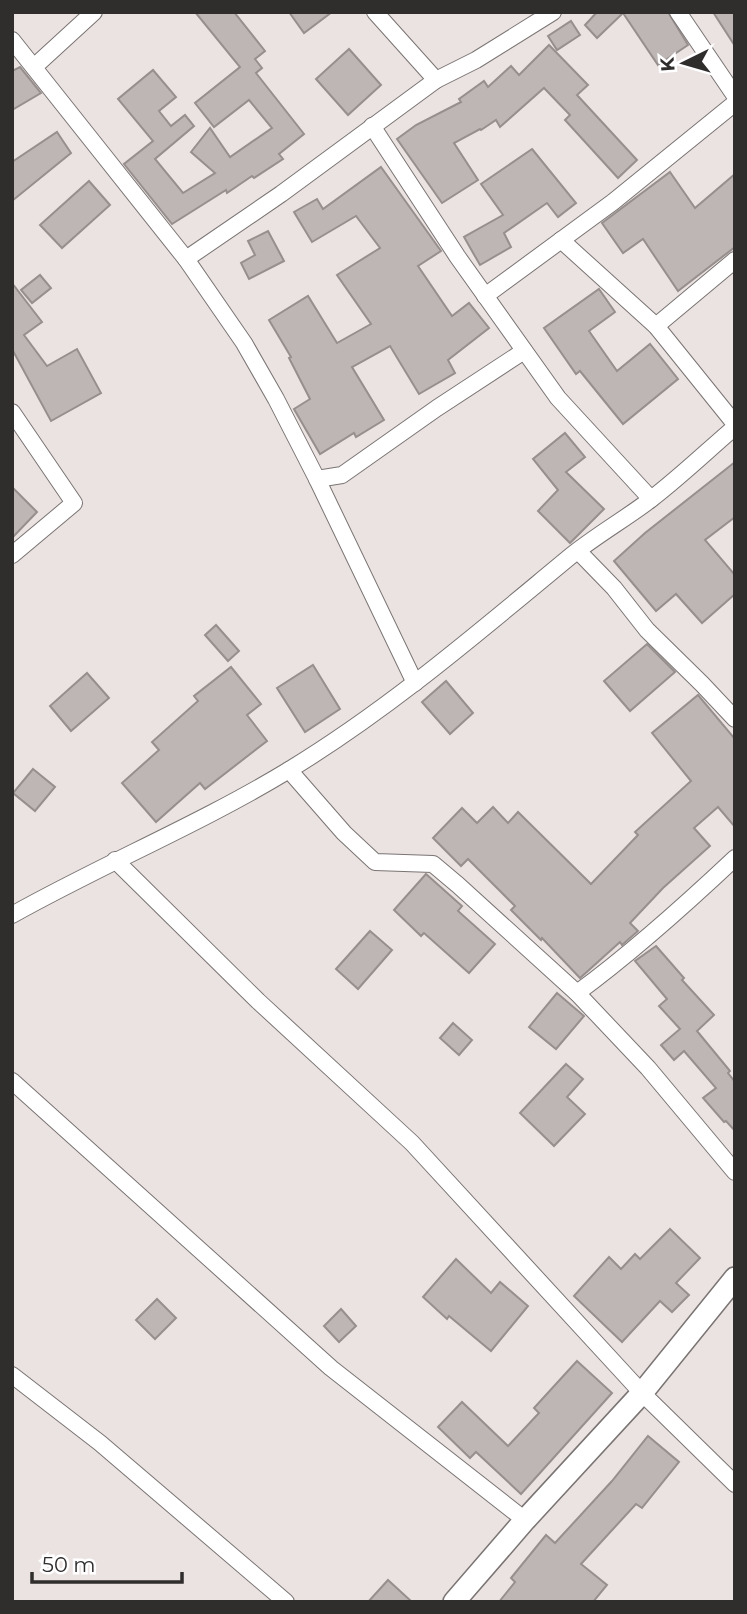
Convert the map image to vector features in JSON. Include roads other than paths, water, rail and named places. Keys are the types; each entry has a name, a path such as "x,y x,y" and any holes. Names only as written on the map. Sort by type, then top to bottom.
{"main road":[{"path":"454,1602 642,1393 735,1278"}],"street":[{"path":"34,67 94,12"},
{"path":"375,12 436,80"},
{"path":"186,259 281,194 436,80 477,60 553,12"},
{"path":"678,12 735,96"},
{"path":"12,40 186,259 244,343 317,479 415,683"},
{"path":"485,296 613,202 735,103"},
{"path":"372,126 485,296 558,398 651,499"},
{"path":"12,915 116,860 214,813 289,770 415,683 578,551 651,499 735,425 656,326 561,240"},
{"path":"656,326 735,260"},
{"path":"317,479 342,475 426,415 524,351"},
{"path":"12,412 74,503 12,555"},
{"path":"578,551 614,588 647,630 735,719"},
{"path":"289,770 344,833 375,862 433,864 577,993 648,1068 735,1172"},
{"path":"577,993 617,964 735,858"},
{"path":"116,860 258,1001 412,1143 642,1393 735,1483"},
{"path":"12,1081 331,1368 525,1520"},
{"path":"12,1375 100,1443 286,1602"}]}
